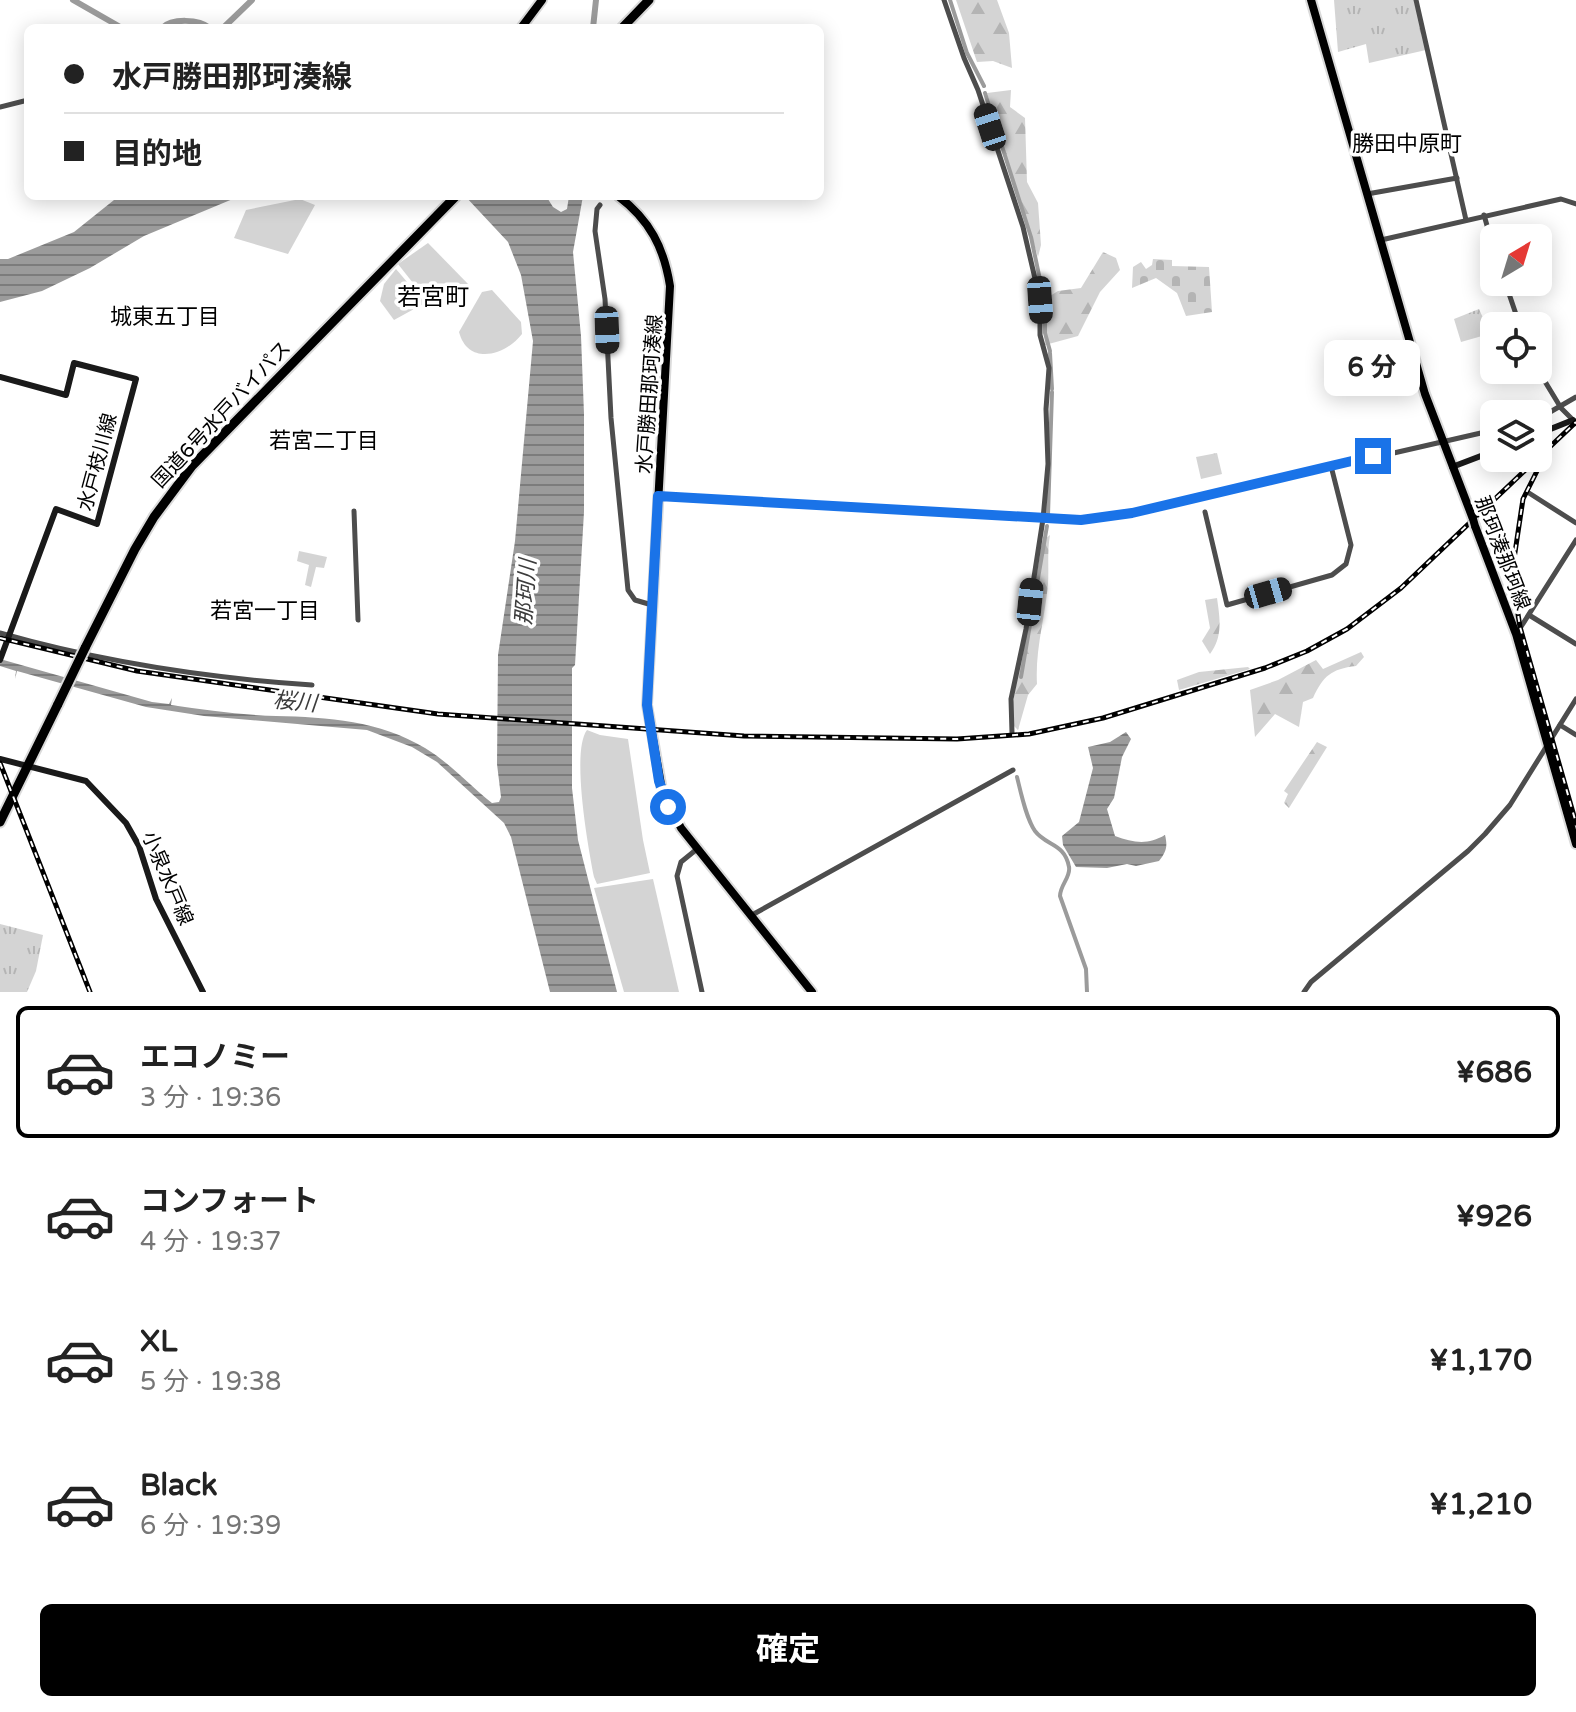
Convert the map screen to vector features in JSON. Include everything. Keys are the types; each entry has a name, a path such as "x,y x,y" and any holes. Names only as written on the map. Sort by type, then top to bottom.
{"highway":[{"path":"620,24 647,1"},
{"path":"626,24 647,1"},
{"name":"国道6号水戸バイパス","path":"344,307 446,200"},
{"name":"国道6号水戸バイパス","path":"0,810 135,536 164,494 199,450 452,200"},
{"name":"国道6号水戸バイパス","path":"0,822 25,764"}],"main road":[{"path":"524,24 542,0"},
{"name":"那珂湊那珂線","path":"1311,0 1425,394 1516,634 1576,844"},
{"name":"水戸勝田那珂湊線","path":"623,200 654,233 669,274 670,306 647,705 659,781 673,816 812,992"},
{"name":"水戸枝川線","path":"0,377 66,395 74,363 136,379 97,524 56,509 0,660"},
{"path":"1552,429 1574,422"},
{"path":"1452,467 1480,456"},
{"name":"小泉水戸線","path":"0,759 86,781 128,826 139,846 156,899 203,992"}],"street":[{"path":"944,0 978,90 1019,216 1040,300 1040,335 1049,368 1046,409 1048,464 1043,519 1026,629 1011,699 1012,733"},
{"path":"1416,0 1466,220"},
{"path":"0,107 24,101"},
{"path":"1367,194 1457,178"},
{"path":"1381,240 1561,199 1576,204"},
{"path":"600,205 595,231 605,299 611,418 628,590 635,600 652,605"},
{"path":"1484,215 1487,224"},
{"path":"1546,384 1574,422"},
{"path":"1552,412 1576,397"},
{"path":"658,496 1081,520 1115,516 1480,433"},
{"path":"1205,512 1227,605 1332,575 1346,564 1351,545 1331,466"},
{"path":"1529,493 1576,523"},
{"path":"354,511 358,620"},
{"path":"1516,634 1576,540"},
{"path":"1529,615 1576,644"},
{"path":"0,633 109,660 172,671 312,685"},
{"path":"1304,992 1311,982 1468,851 1510,805 1576,699"},
{"path":"1560,725 1576,735"},
{"path":"751,915 1013,770"},
{"path":"697,849 681,862 677,876 702,992"}],"green space":[{"path":"956,0 997,0 1009,33 1012,68 993,61 977,62"},
{"path":"1334,0 1414,0 1426,50 1369,63 1366,44 1338,52"},
{"path":"1011,90 1010,107 1025,118 1027,182 1038,203 1041,245 1038,257 987,93"},
{"path":"295,200 315,205 288,254 234,238 246,210"},
{"path":"428,243 469,285 450,296 428,302 398,264"},
{"path":"1103,252 1116,258 1120,270 1100,292 1078,336 1045,345 1042,301 1058,291 1081,288"},
{"path":"1153,259 1172,260 1172,266 1209,267 1212,312 1186,316 1177,293 1156,278 1132,288 1133,267 1141,262 1146,269 1152,265"},
{"path":"396,269 425,303 394,320 380,301 384,284"},
{"path":"492,290 521,322 522,334 515,342 497,352 478,353 470,350 459,332 482,292"},
{"path":"1479,309 1480,337 1461,342 1454,319"},
{"path":"1217,453 1222,474 1201,479 1196,457"},
{"path":"1050,535 1037,684 1028,695 1018,730 1012,724 1012,708 1042,541"},
{"path":"299,551 327,557 324,568 316,567 311,587 305,585 309,565 297,561"},
{"path":"1217,598 1219,634 1210,654 1202,641 1210,628 1205,600"},
{"path":"1361,652 1364,657 1356,666 1329,675 1313,698 1303,702 1299,727 1275,714 1255,737 1250,690 1278,680 1316,660 1323,669"},
{"path":"1250,669 1179,690 1177,680 1199,672"},
{"path":"587,730 628,739 650,873 597,884 582,800 580,758"},
{"path":"1317,742 1327,747 1289,808 1284,803 1288,794 1284,791"},
{"path":"653,879 679,992 624,992 594,888"},
{"path":"0,924 43,935 36,971 27,992 0,992"}],"water":[{"path":"114,200 230,200 144,236 90,268 42,291 0,302 0,259 8,259 74,232"},
{"name":"那珂川","path":"469,200 549,200 561,212 567,209 568,200 582,200 573,252 581,336 584,512 575,665 572,668 572,788 578,840 617,992 550,992 511,837 504,823 437,762 412,747 367,730 204,716 146,707 17,671 15,679 16,671 0,666 0,659 152,702 169,704 172,698 171,705 184,707 250,715 334,719 372,726 425,748 492,803 499,802 498,655 515,541 533,341 521,275 508,242"},
{"path":"1126,732 1131,739 1122,757 1114,798 1107,809 1115,836 1141,842 1165,835 1165,852 1159,861 1136,866 1076,867 1063,845 1062,836 1079,822 1093,768 1088,747 1110,742"}],"waterway":[{"path":"73,0 115,24"},
{"path":"227,24 252,0"},
{"path":"593,24 596,0"},
{"path":"950,0 967,53 984,86"},
{"path":"169,24 186,21 201,24"},
{"path":"985,93 1031,237 1043,294"},
{"path":"1045,301 1045,333 1050,351"},
{"path":"1050,353 1052,389"},
{"path":"1048,515 1052,392"},
{"path":"1021,677 1047,526"},
{"path":"1017,777 1026,812 1035,831 1064,853 1067,859 1069,871 1060,896 1086,969 1087,992"}],"railway":[{"path":"0,638 137,671 438,714 744,736 957,739 1029,734 1103,718 1265,668 1307,651 1347,629 1401,588 1576,422"},
{"path":"1536,472 1523,499 1514,559 1514,589 1520,627 1576,823"},
{"path":"0,763 90,992"}],"district":[{"name":"勝田中原町","path":"1407,143"},
{"name":"若宮町","path":"433,297"},
{"name":"城東五丁目","path":"165,316"},
{"name":"若宮二丁目","path":"324,440"},
{"name":"若宮一丁目","path":"265,610"}],"route":[{"path":"668,807 659,781 647,705 658,496 1081,520 1132,513 1373,456"}],"water label":[{"name":"桜川","path":"295,701"}]}
